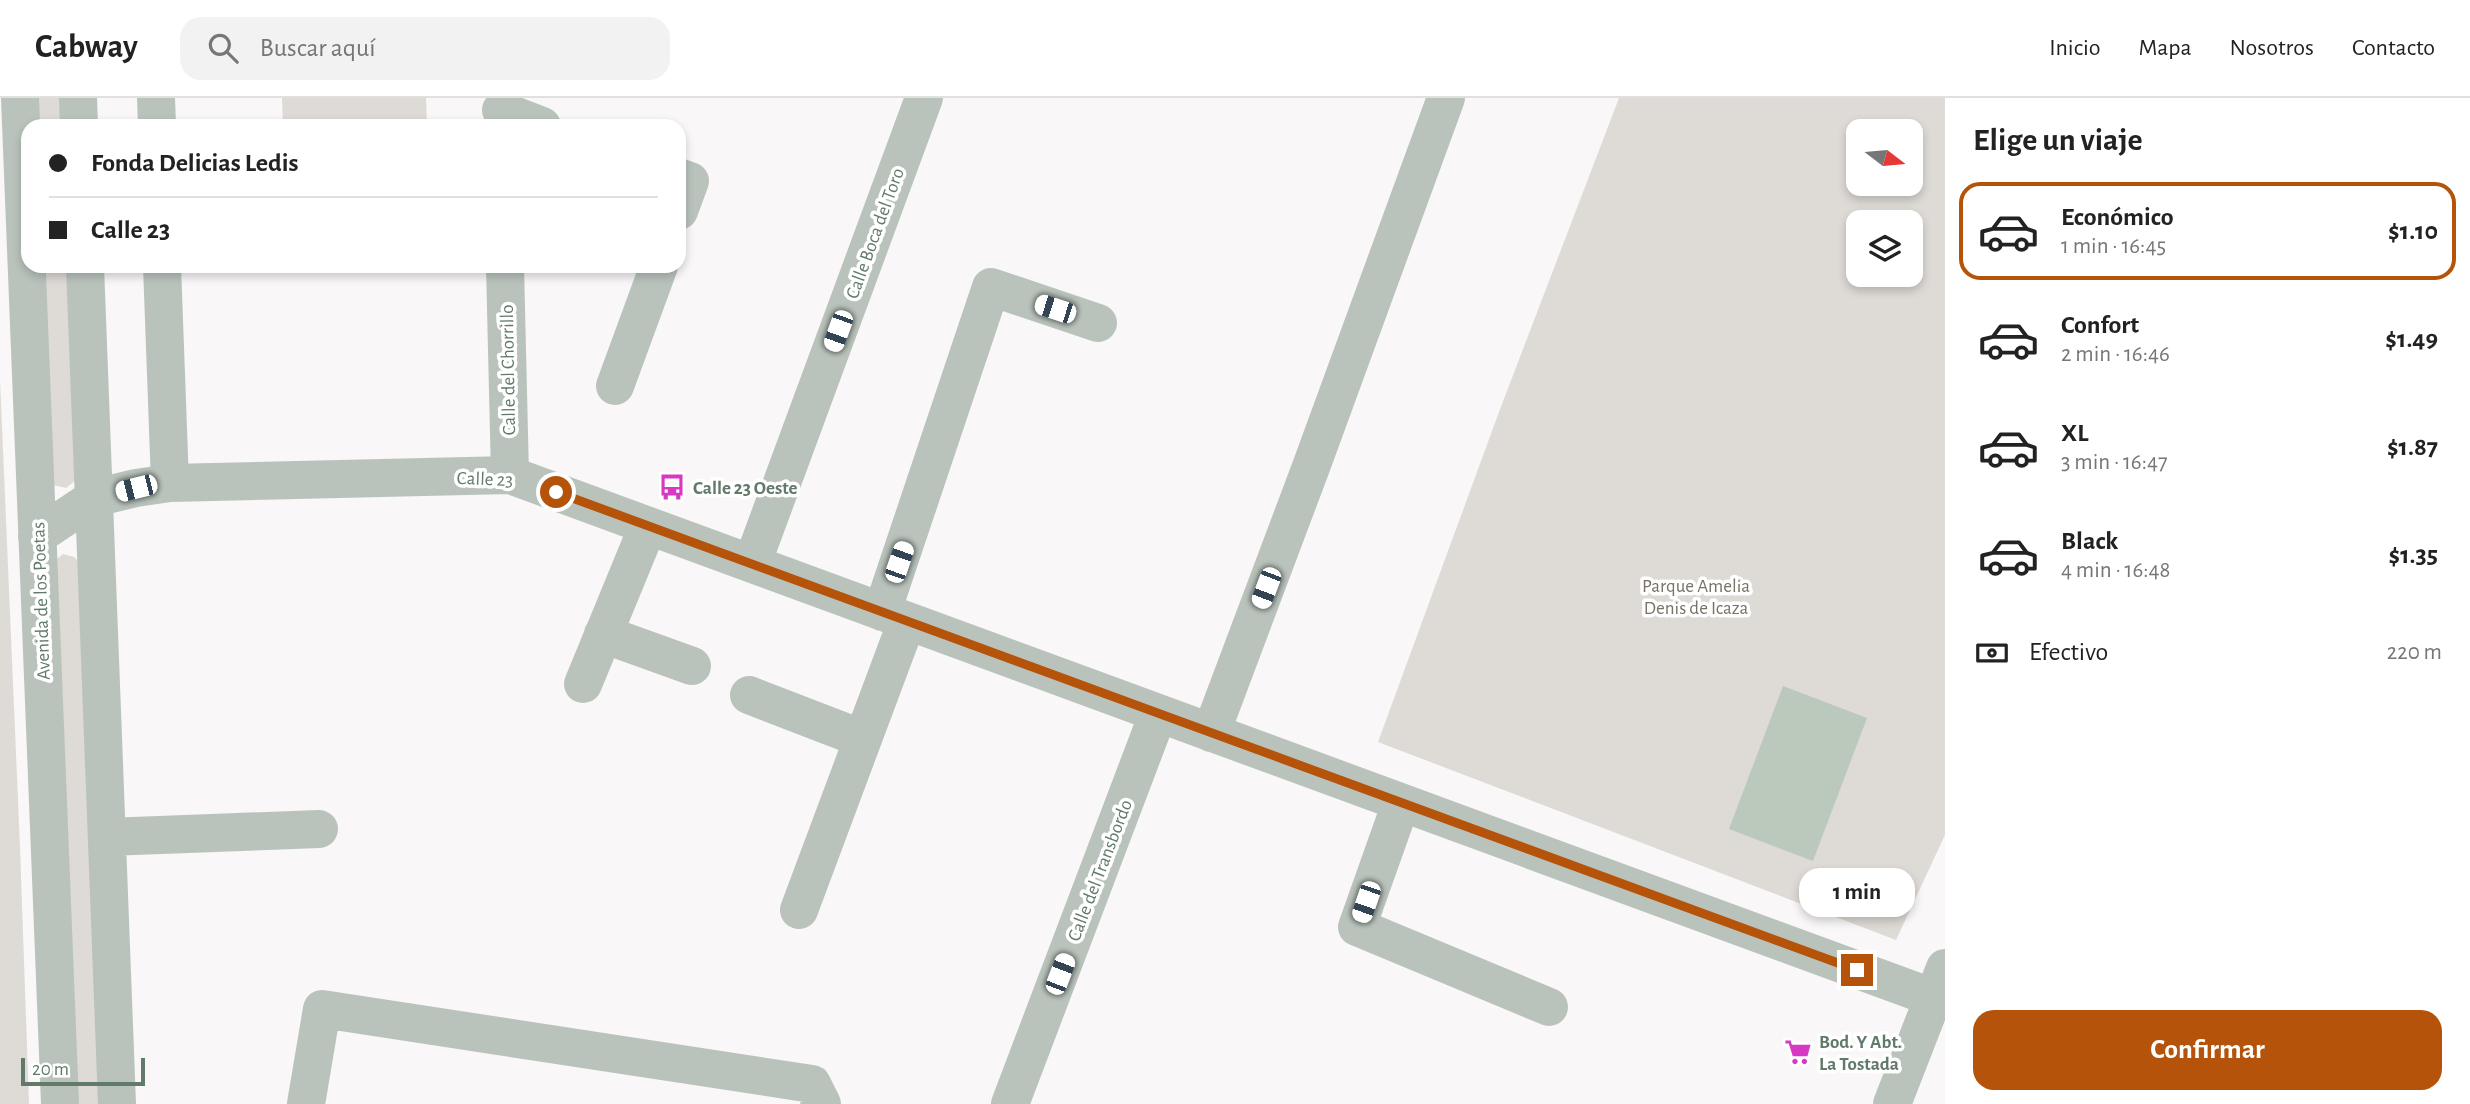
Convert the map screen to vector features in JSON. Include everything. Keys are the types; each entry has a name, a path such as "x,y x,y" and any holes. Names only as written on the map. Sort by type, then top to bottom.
{"street":[{"name":"Avenida de los Poetas","path":"20,98 21,124"},
{"path":"78,98 79,119"},
{"path":"156,98 157,119"},
{"name":"Calle Boca del Toro","path":"752,564 924,98"},
{"path":"1211,733 1446,98"},
{"path":"501,111 523,119"},
{"name":"Avenida de los Poetas","path":"27,273 60,1104"},
{"path":"85,273 117,1104"},
{"path":"162,273 170,483"},
{"name":"Calle del Chorrillo","path":"505,273 510,475"},
{"path":"615,386 656,273"},
{"path":"799,909 863,739 895,617 990,287 1098,323"},
{"name":"Calle 23","path":"37,536 94,499 136,488 170,483 510,475 1401,803 1941,990"},
{"path":"583,684 648,526"},
{"path":"603,634 692,666"},
{"path":"749,695 863,739"},
{"name":"Calle del Transbordo","path":"1010,1104 1158,714"},
{"path":"1401,803 1357,927 1549,1007"},
{"path":"107,837 318,829"},
{"path":"1892,1104 1941,990"},
{"path":"306,1104 322,1009 812,1084 822,1104"}],"green space":[{"path":"35,98 65,98 66,119 36,119"},
{"path":"282,98 426,98 427,119 283,119"},
{"name":"Parque Amelia Denis de Icaza","path":"1619,98 1945,98 1945,835 1896,940 1378,742 1499,412"},
{"path":"41,273 71,273 76,480 66,488 53,485"},
{"path":"0,380 20,847 29,1104 0,1104"},
{"path":"63,554 78,561 104,1104 76,1104 53,562"}],"shaded area":[{"path":"1783,686 1867,718 1813,861 1729,829"}],"place":[{"name":"Calle 23 Oeste","path":"672,487"},
{"name":"Bod. Y Abt. La Tostada","path":"1798,1052"}],"route":[{"path":"556,492 1857,970"}]}
